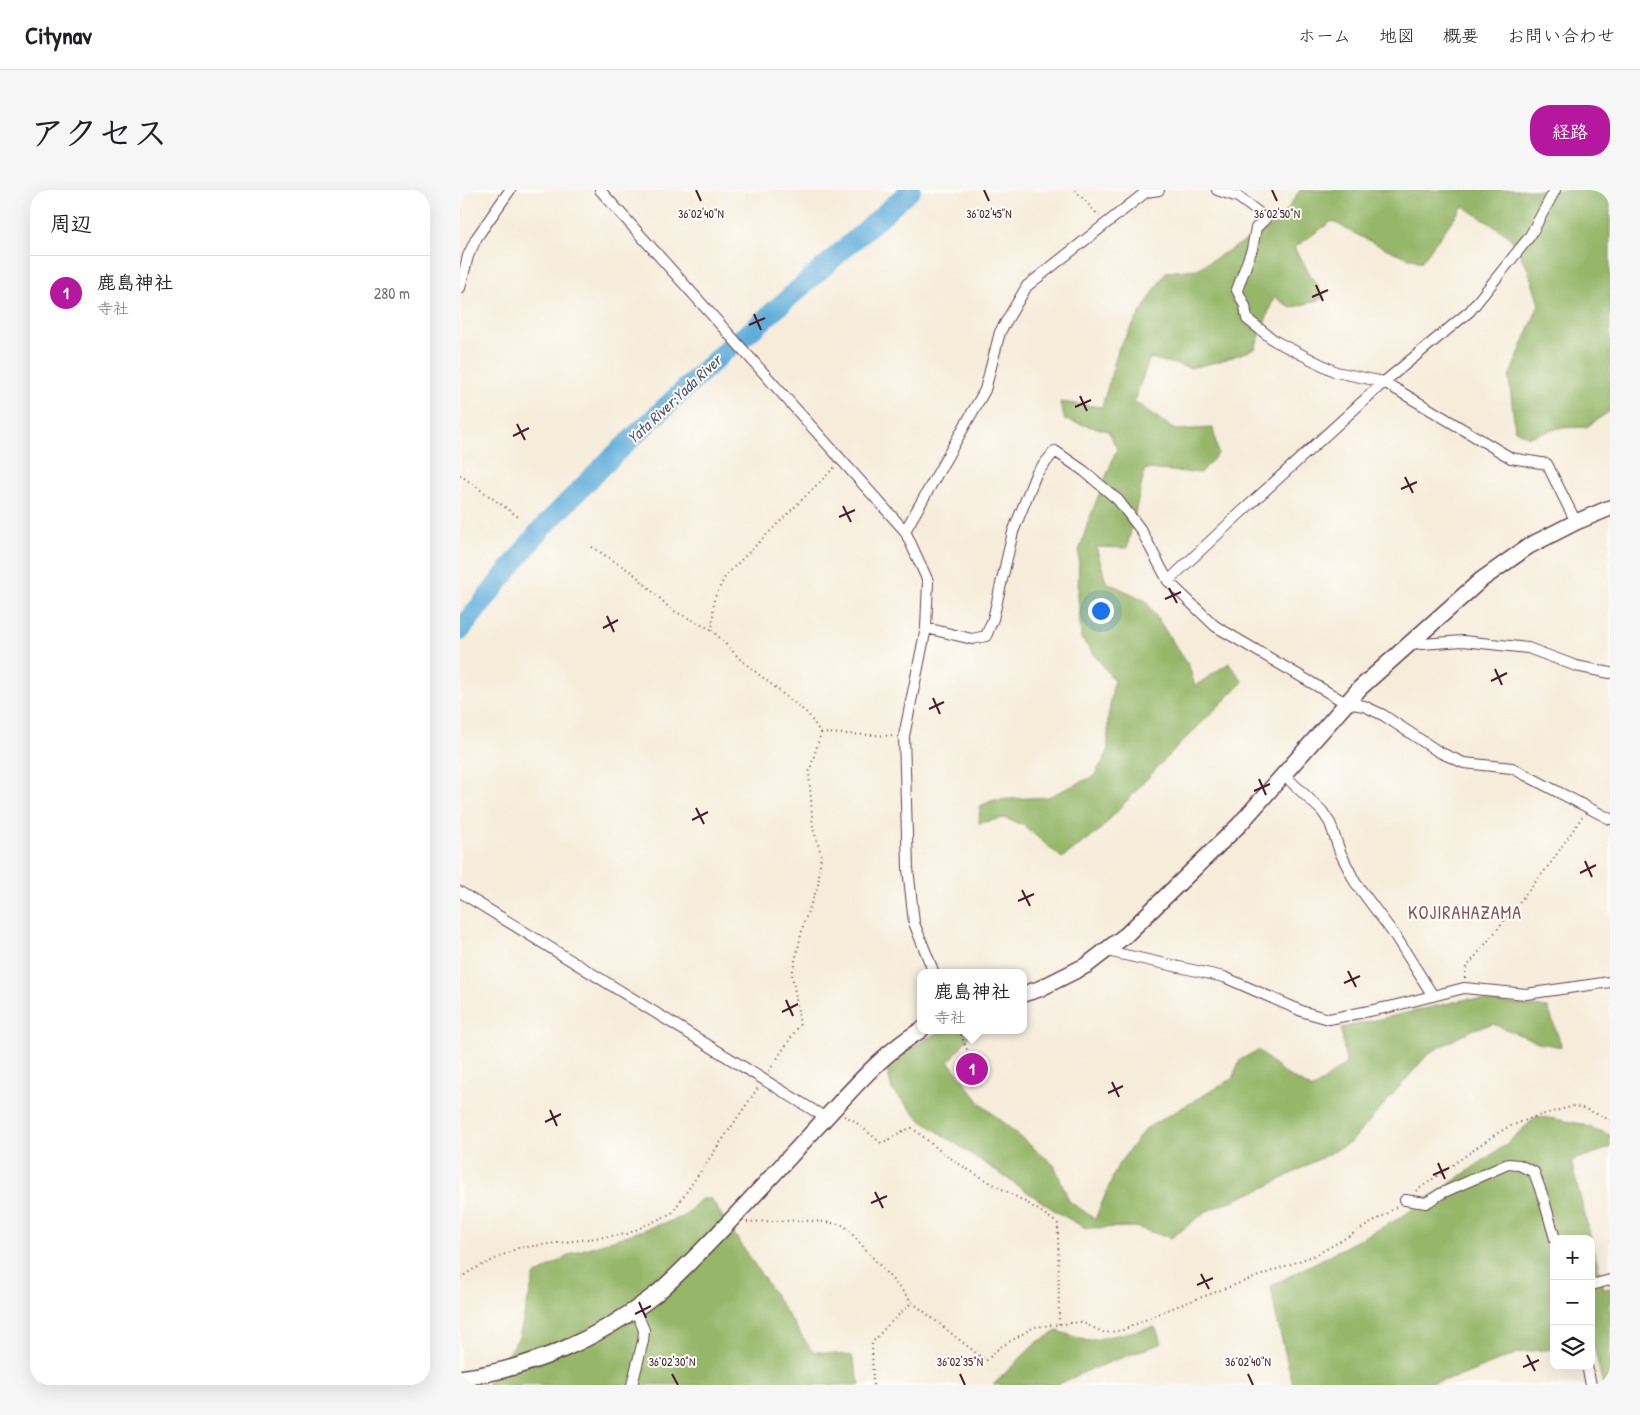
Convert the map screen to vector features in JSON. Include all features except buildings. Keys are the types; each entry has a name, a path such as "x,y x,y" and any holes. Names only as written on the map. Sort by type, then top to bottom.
{"street":[{"path":"460,288 468,256 477,236 510,190"},
{"path":"600,190 905,531 928,581 926,628 904,736 908,868 914,923 932,969"},
{"path":"905,531 985,390 1000,332 1027,286 1146,192 1159,190"},
{"path":"1217,190 1238,197 1266,218 1256,228 1252,249 1237,290 1245,306 1247,319 1275,341 1336,372 1384,382 1511,458 1547,464 1576,522"},
{"path":"1168,582 1384,382 1470,311 1530,236 1555,190"},
{"path":"926,628 972,639 986,636 992,619 1013,532 1036,474 1055,451 1084,471 1118,500 1141,530 1168,582 1215,626 1346,703 1364,706 1384,715 1439,752 1464,763 1512,768 1610,819"},
{"path":"1027,993 1039,989 1087,965 1126,935 1239,825 1346,703 1410,642 1494,569 1529,546 1576,522 1610,508"},
{"path":"1410,642 1422,644 1463,641 1528,648 1576,666 1610,673"},
{"path":"1284,775 1322,811 1330,823 1340,852 1355,882 1396,937 1432,996"},
{"path":"460,892 764,1079 829,1115"},
{"path":"1107,951 1224,977 1304,1012 1329,1019 1389,1007 1464,988 1526,994 1610,982"},
{"path":"460,1378 510,1368 558,1352 596,1333 635,1309 675,1276 728,1223 885,1056 917,1033"},
{"path":"1405,1200 1426,1202 1508,1164 1519,1165 1534,1172 1554,1235"},
{"path":"1595,1284 1610,1280"},
{"path":"632,1385 644,1335 644,1330 635,1309"},
{"path":"1588,1370 1591,1385"}],"path":[{"path":"1075,190 1106,224"},
{"path":"712,630 714,599 726,575 842,460"},
{"path":"460,475 520,518"},
{"path":"592,547 633,573 672,610 712,630 741,660 808,714 822,734"},
{"path":"822,734 904,736"},
{"path":"460,1278 472,1270 518,1248 627,1234 672,1213 764,1079 800,1024 792,974 804,922 818,886 821,854 813,828 809,773 822,734"},
{"path":"1464,988 1466,968 1550,864 1574,831 1588,807"},
{"path":"961,1034 972,1059"},
{"path":"728,1223 779,1221 836,1223 845,1226 912,1302 986,1361 999,1348 1034,1327 1081,1322 1105,1334 1122,1330 1167,1310 1318,1254 1388,1213 1508,1127 1537,1116 1574,1106 1586,1109 1610,1120"},
{"path":"829,1115 853,1120 881,1143 890,1139 900,1130 912,1128 952,1160 1014,1194 1058,1224 1059,1324"},
{"path":"873,1385 872,1343 912,1302"}],"green space":[{"path":"1300,190 1610,190 1610,411 1586,427 1559,428 1529,437 1515,430 1509,377 1539,305 1528,269 1509,236 1463,206 1421,262 1375,244 1332,221 1294,248 1325,298 1291,308 1274,297 1255,349 1221,361 1190,368 1150,358 1134,401 1175,430 1213,428 1218,454 1200,473 1145,469 1127,548 1096,547 1106,582 1145,600 1189,666 1195,686 1229,663 1243,682 1167,757 1099,831 1062,858 1023,825 1004,818 979,823 980,806 994,800 1048,797 1094,776 1108,752 1108,718 1114,680 1081,638 1078,597 1079,552 1088,522 1117,449 1108,431 1065,420 1060,402 1102,407 1119,347 1166,272 1197,269 1280,221"},
{"path":"1467,999 1548,1008 1562,1047 1540,1043 1493,1024 1474,1029 1429,1053 1351,1142 1268,1186 1207,1211 1171,1238 1135,1227 1085,1228 1057,1212 922,1121 892,1090 886,1065 936,1034 971,1034 949,1062 981,1104 1054,1165 1069,1201 1095,1219 1118,1165 1145,1129 1232,1079 1240,1060 1258,1050 1284,1073 1313,1089 1346,1063 1341,1028"},
{"path":"1537,1116 1582,1124 1610,1135 1610,1148 1571,1161 1590,1235 1550,1235 1550,1349 1521,1352 1458,1377 1422,1385 1293,1385 1276,1316 1271,1286 1400,1218 1504,1146"},
{"path":"701,1199 711,1199 812,1351 852,1356 860,1385 487,1385 519,1337 534,1276 573,1253 683,1217"},
{"path":"1595,1254 1604,1289 1610,1288 1610,1385 1603,1385 1595,1350"},
{"path":"1155,1327 1162,1343 1089,1370 1057,1385 993,1385 1036,1343 1057,1331 1088,1341"}],"waterway":[{"name":"Yata River;Yada River","path":"460,631 540,530 610,459 726,350 751,331 911,190"}],"place":[{"name":"鹿島神社","path":"972,1069"}],"district":[{"name":"KOJIRAHAZAMA","path":"1465,912"}]}
